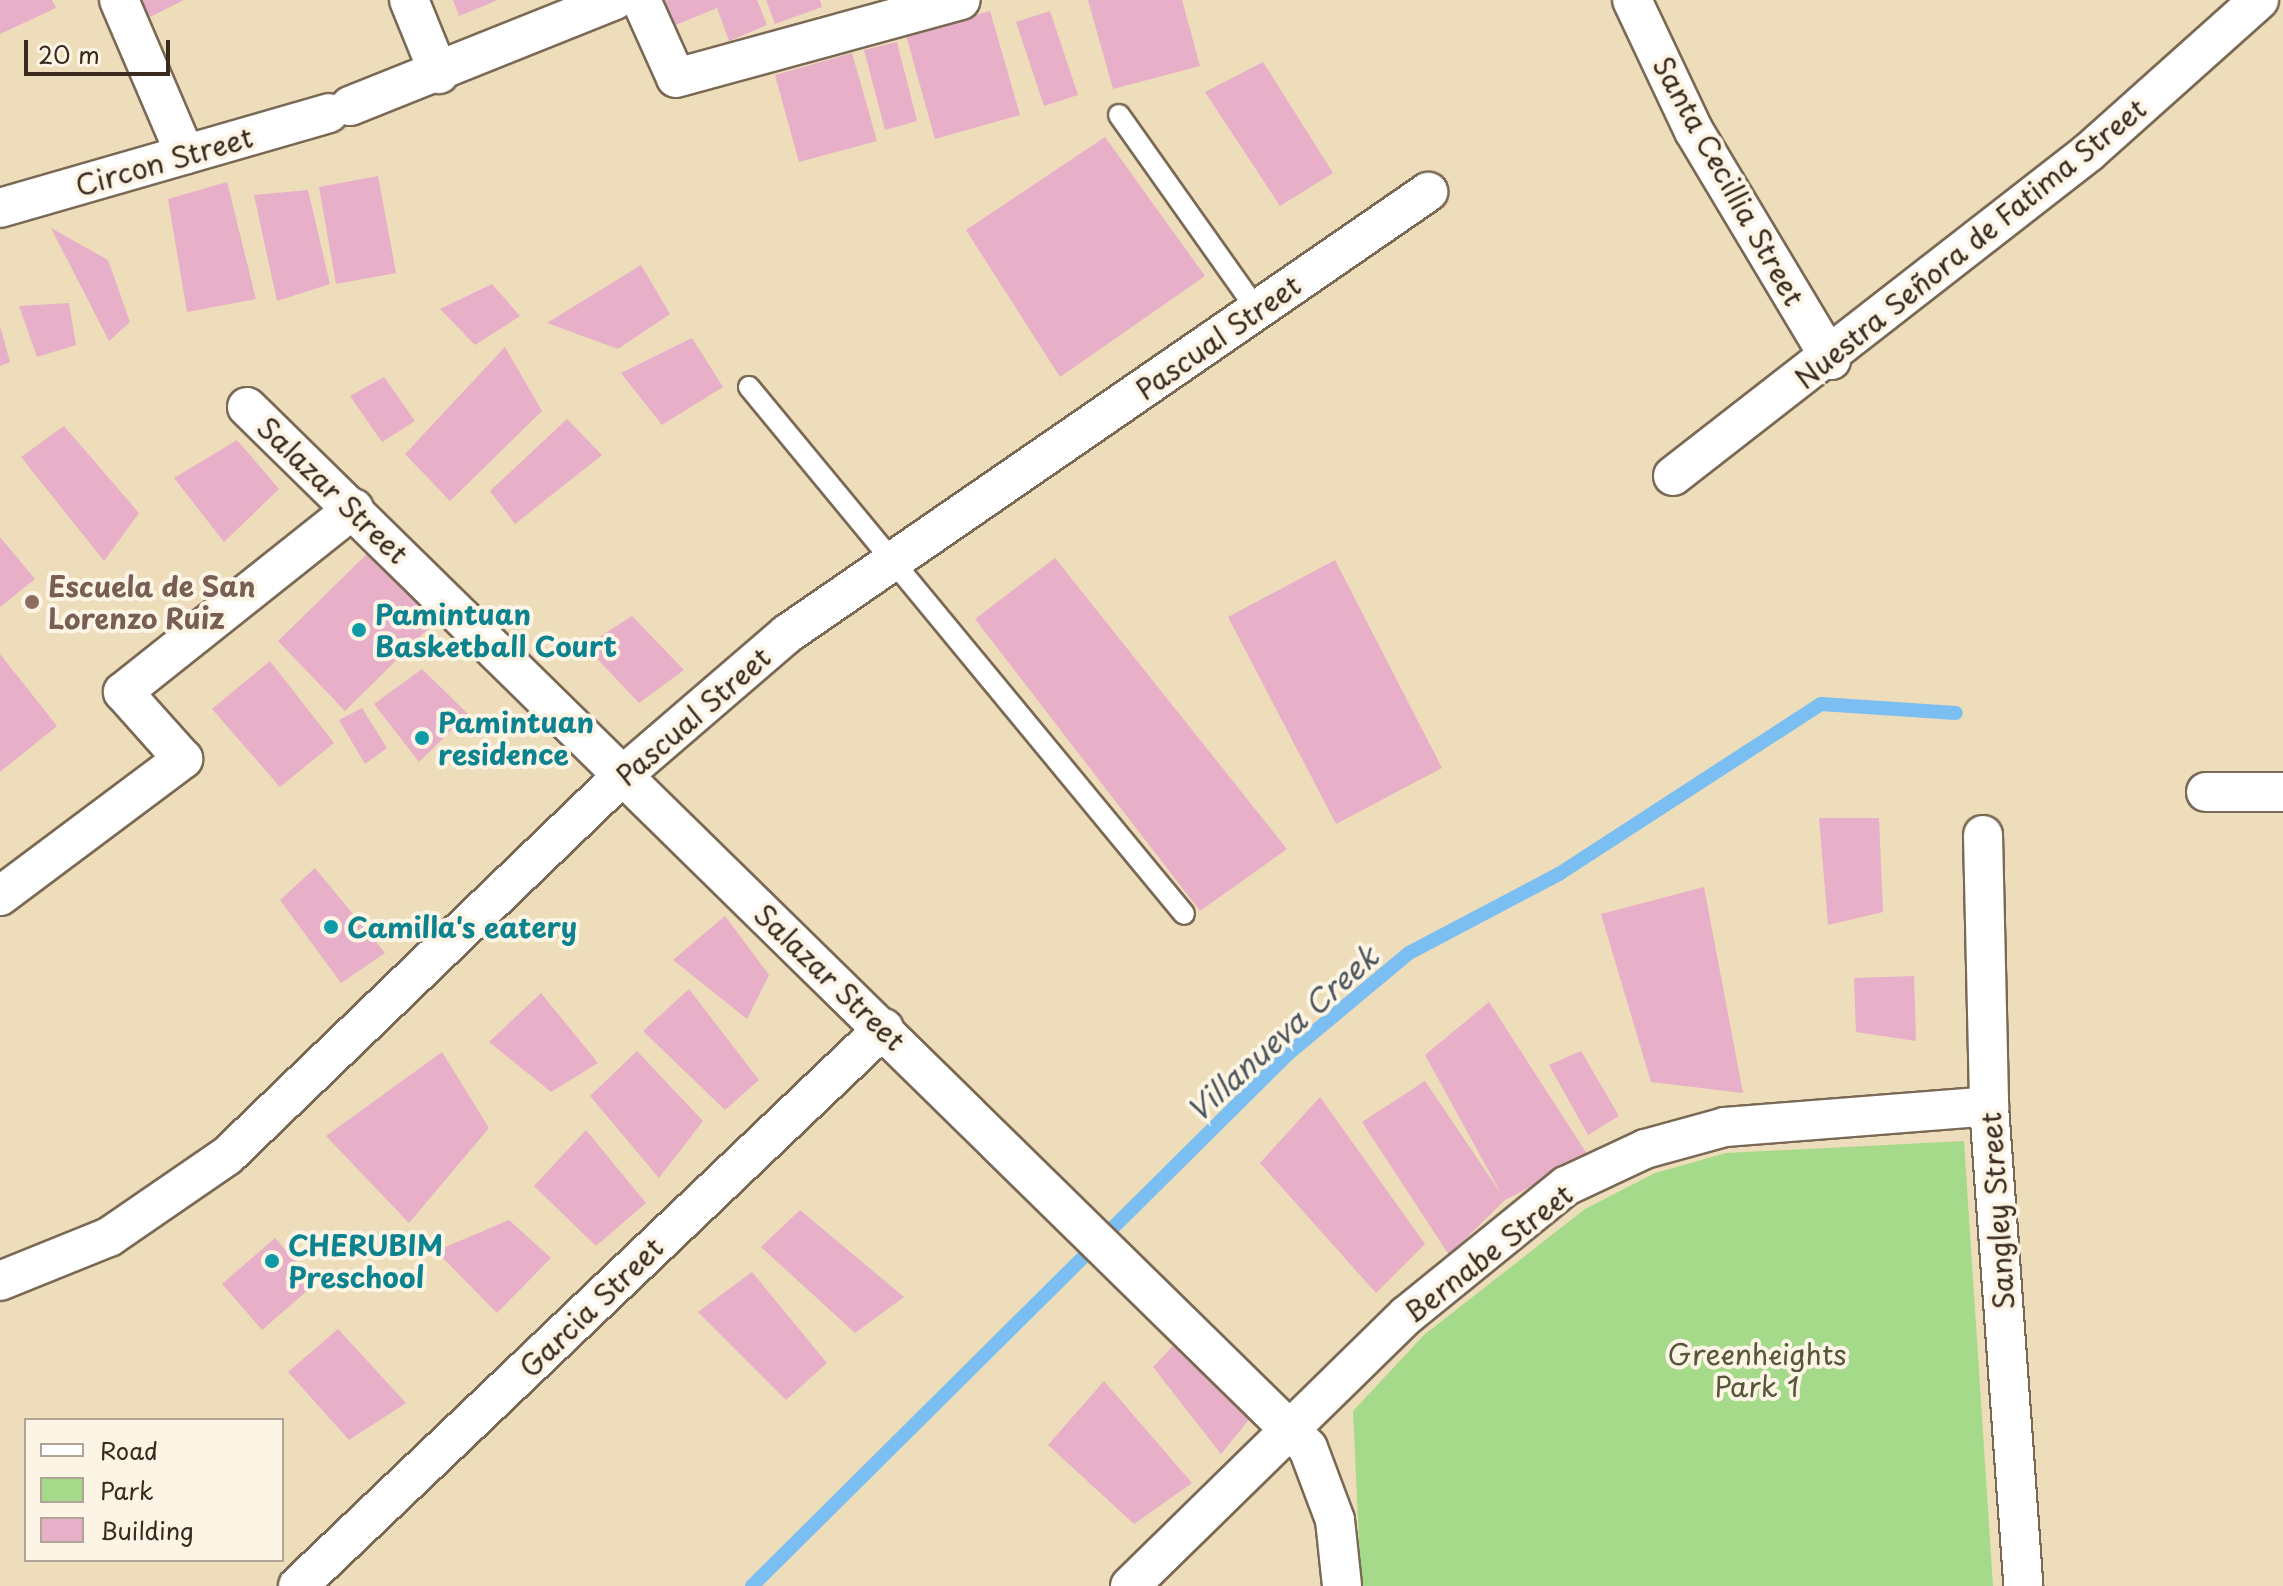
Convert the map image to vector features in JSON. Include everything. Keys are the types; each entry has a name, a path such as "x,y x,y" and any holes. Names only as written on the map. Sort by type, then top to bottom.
{"street":[{"path":"119,0 185,154"},
{"path":"409,0 439,74"},
{"name":"Circon Street","path":"0,208 339,110 439,74 615,0"},
{"path":"641,0 676,78 941,2"},
{"name":"Santa Cecillia Street","path":"1632,0 1694,131 1831,360"},
{"name":"Nuestra Señora de Fatima Street","path":"1673,476 1831,360 2089,152 2259,0"},
{"name":"Pascual Street","path":"0,1281 109,1237 227,1156 622,776 787,634 1428,192"},
{"name":"Salazar Street","path":"247,407 354,508 622,776 1129,1268 1290,1431 1324,1477 1342,1586"},
{"path":"0,896 183,759 123,692 354,508"},
{"path":"2206,792 2283,792"},
{"name":"Sangley Street","path":"1983,835 1989,1106 2023,1586"},
{"name":"Garcia Street","path":"298,1586 884,1028"},
{"name":"Bernabe Street","path":"1130,1586 1407,1315 1566,1186 1645,1149 1725,1127 1989,1106"}],"lane":[{"path":"1119,115 1257,310"},
{"path":"749,387 896,558 1184,914"}],"green space":[{"name":"Greenheights Park 1","path":"1964,1141 1993,1586 1361,1586 1353,1411 1424,1335 1585,1209 1655,1173 1726,1153"}],"building":[{"path":"0,0 52,0 56,8 0,34"},
{"path":"122,0 184,0 134,25"},
{"path":"453,0 498,0 459,16"},
{"path":"649,0 757,0 767,25 729,41 717,8 661,31"},
{"path":"766,0 820,0 822,7 775,24"},
{"path":"1088,0 1182,0 1200,66 1113,89"},
{"path":"990,11 1020,115 935,139 906,35"},
{"path":"1050,11 1078,95 1044,106 1016,22"},
{"path":"897,42 917,121 885,130 864,50"},
{"path":"852,53 877,141 799,162 775,75"},
{"path":"1263,62 1333,173 1280,206 1205,92"},
{"path":"1105,137 1205,276 1060,377 966,230"},
{"path":"378,176 396,273 336,284 319,187"},
{"path":"227,182 256,299 187,312 168,199"},
{"path":"308,190 330,284 277,301 254,195"},
{"path":"51,228 108,260 130,322 109,341"},
{"path":"641,265 670,314 618,349 547,323"},
{"path":"492,284 520,316 475,345 440,309"},
{"path":"69,303 76,345 37,357 19,306"},
{"path":"0,326 10,362 0,366"},
{"path":"692,338 723,387 662,425 621,373"},
{"path":"505,347 542,411 450,501 405,454"},
{"path":"384,377 415,421 382,442 350,396"},
{"path":"567,419 602,455 515,524 490,491"},
{"path":"64,426 139,513 104,561 21,457"},
{"path":"237,440 279,489 224,542 174,478"},
{"path":"0,537 35,579 0,607"},
{"name":"Pamintuan Basketball Court","path":"372,549 439,618 345,711 278,641"},
{"path":"1055,558 1287,849 1200,911 975,619"},
{"path":"1335,560 1442,768 1336,824 1228,617"},
{"path":"632,616 684,670 639,703 585,646"},
{"path":"0,654 57,726 0,772"},
{"path":"270,661 334,743 280,787 212,709"},
{"name":"Pamintuan residence","path":"422,669 468,714 419,762 374,704"},
{"path":"362,708 387,748 365,764 339,720"},
{"path":"1819,818 1879,818 1883,912 1828,925"},
{"name":"Camilla's eatery","path":"315,868 385,953 341,983 280,900"},
{"path":"1704,887 1743,1093 1651,1082 1601,914"},
{"path":"725,916 769,975 747,1019 673,960"},
{"path":"1914,976 1916,1041 1856,1032 1854,978"},
{"path":"689,989 759,1080 725,1110 643,1031"},
{"path":"541,993 598,1063 551,1092 489,1042"},
{"path":"1489,1002 1589,1157 1505,1200 1449,1255 1362,1122 1425,1081 1502,1195 1425,1055"},
{"path":"637,1051 703,1121 659,1178 590,1096"},
{"path":"1581,1051 1619,1116 1588,1135 1549,1065"},
{"path":"442,1052 489,1128 409,1223 326,1136"},
{"path":"1320,1097 1425,1244 1376,1293 1260,1163"},
{"path":"586,1130 646,1203 596,1246 534,1186"},
{"path":"800,1210 904,1297 855,1333 761,1247"},
{"path":"509,1220 551,1258 497,1313 436,1251"},
{"name":"CHERUBIM Preschool","path":"275,1238 315,1284 262,1330 222,1284"},
{"path":"752,1272 827,1363 786,1400 698,1312"},
{"path":"338,1329 406,1403 349,1440 288,1372"},
{"path":"1188,1330 1260,1406 1221,1454 1153,1367"},
{"path":"1104,1381 1192,1483 1134,1524 1048,1445"}],"waterway":[{"name":"Villanueva Creek","path":"752,1586 1289,1053 1409,953 1559,874 1821,704 1956,713"}],"place":[{"name":"Escuela de San Lorenzo Ruiz","path":"32,602"},
{"name":"Pamintuan Basketball Court","path":"359,630"},
{"name":"Pamintuan residence","path":"422,738"},
{"name":"Camilla's eatery","path":"331,927"},
{"name":"CHERUBIM Preschool","path":"272,1261"}]}
